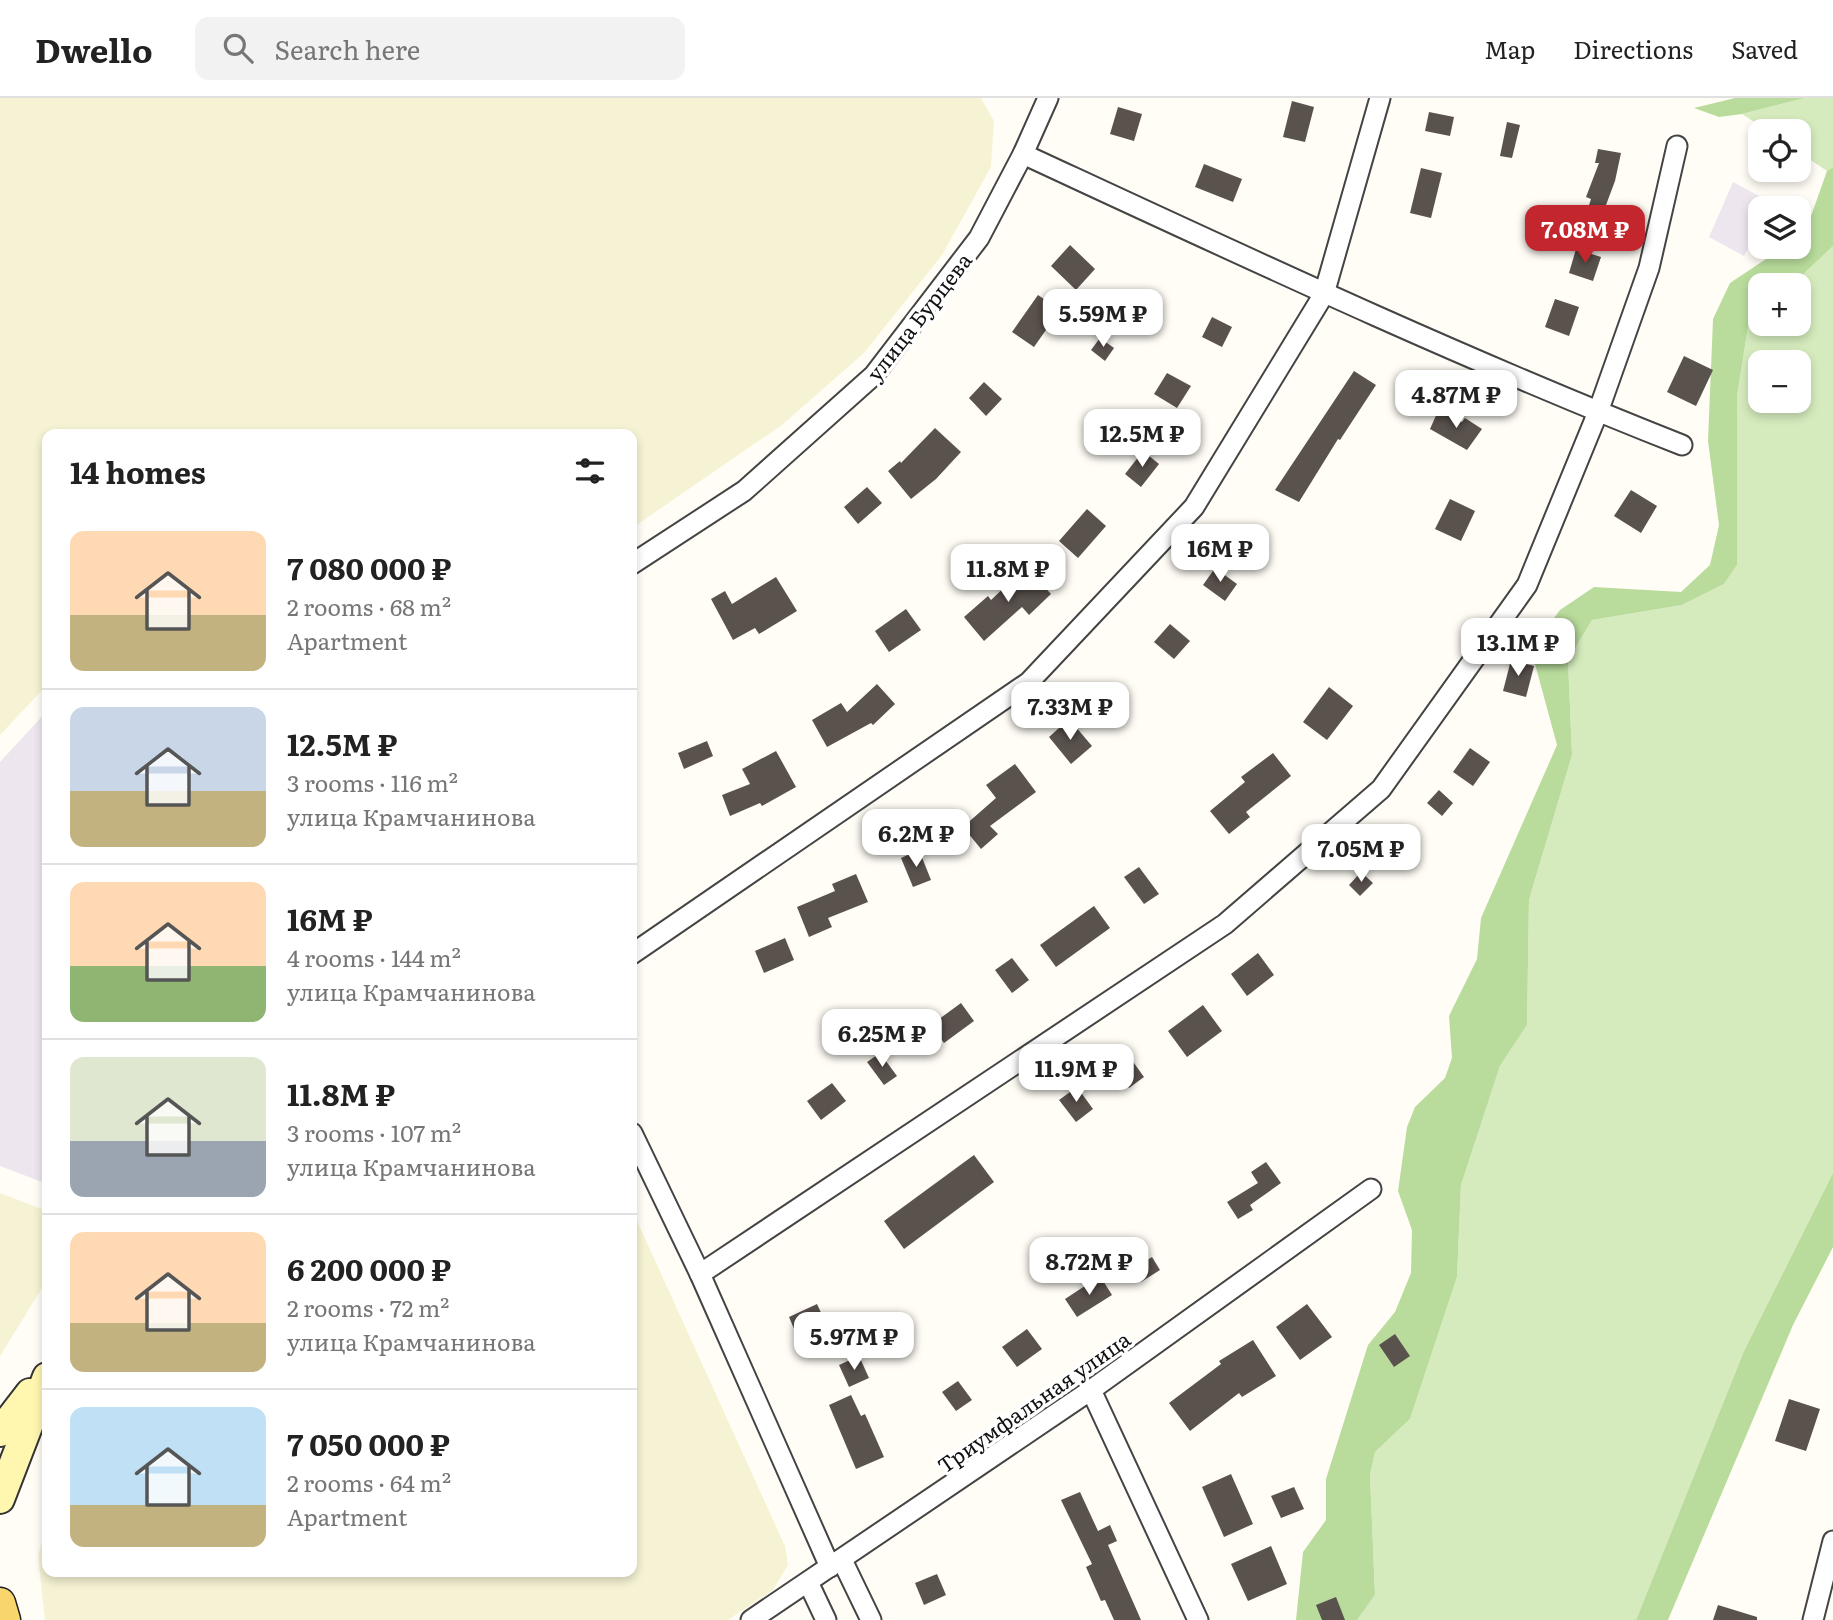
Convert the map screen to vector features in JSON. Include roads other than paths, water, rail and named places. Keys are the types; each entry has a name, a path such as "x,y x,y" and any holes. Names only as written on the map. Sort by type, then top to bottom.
{"main road":[{"path":"0,1603 5,1620"}],"street":[{"name":"улица Бурцева","path":"637,561 744,491 874,375 979,238 1023,154 1048,98"},
{"path":"637,951 1029,682 1194,507 1324,294 1380,98"},
{"path":"700,1274 1225,924 1381,789 1527,585 1598,412 1649,268 1677,146"},
{"path":"1023,154 1324,294 1598,412 1682,445"},
{"path":"637,1143 836,1564 871,1620"},
{"name":"Триумфальная улица","path":"751,1620 1091,1390 1371,1189"},
{"path":"0,1432 42,1377"},
{"path":"0,1499 42,1390"},
{"path":"1091,1390 1198,1620"},
{"path":"1813,1620 1833,1541"},
{"path":"808,1582 825,1620"}]}
